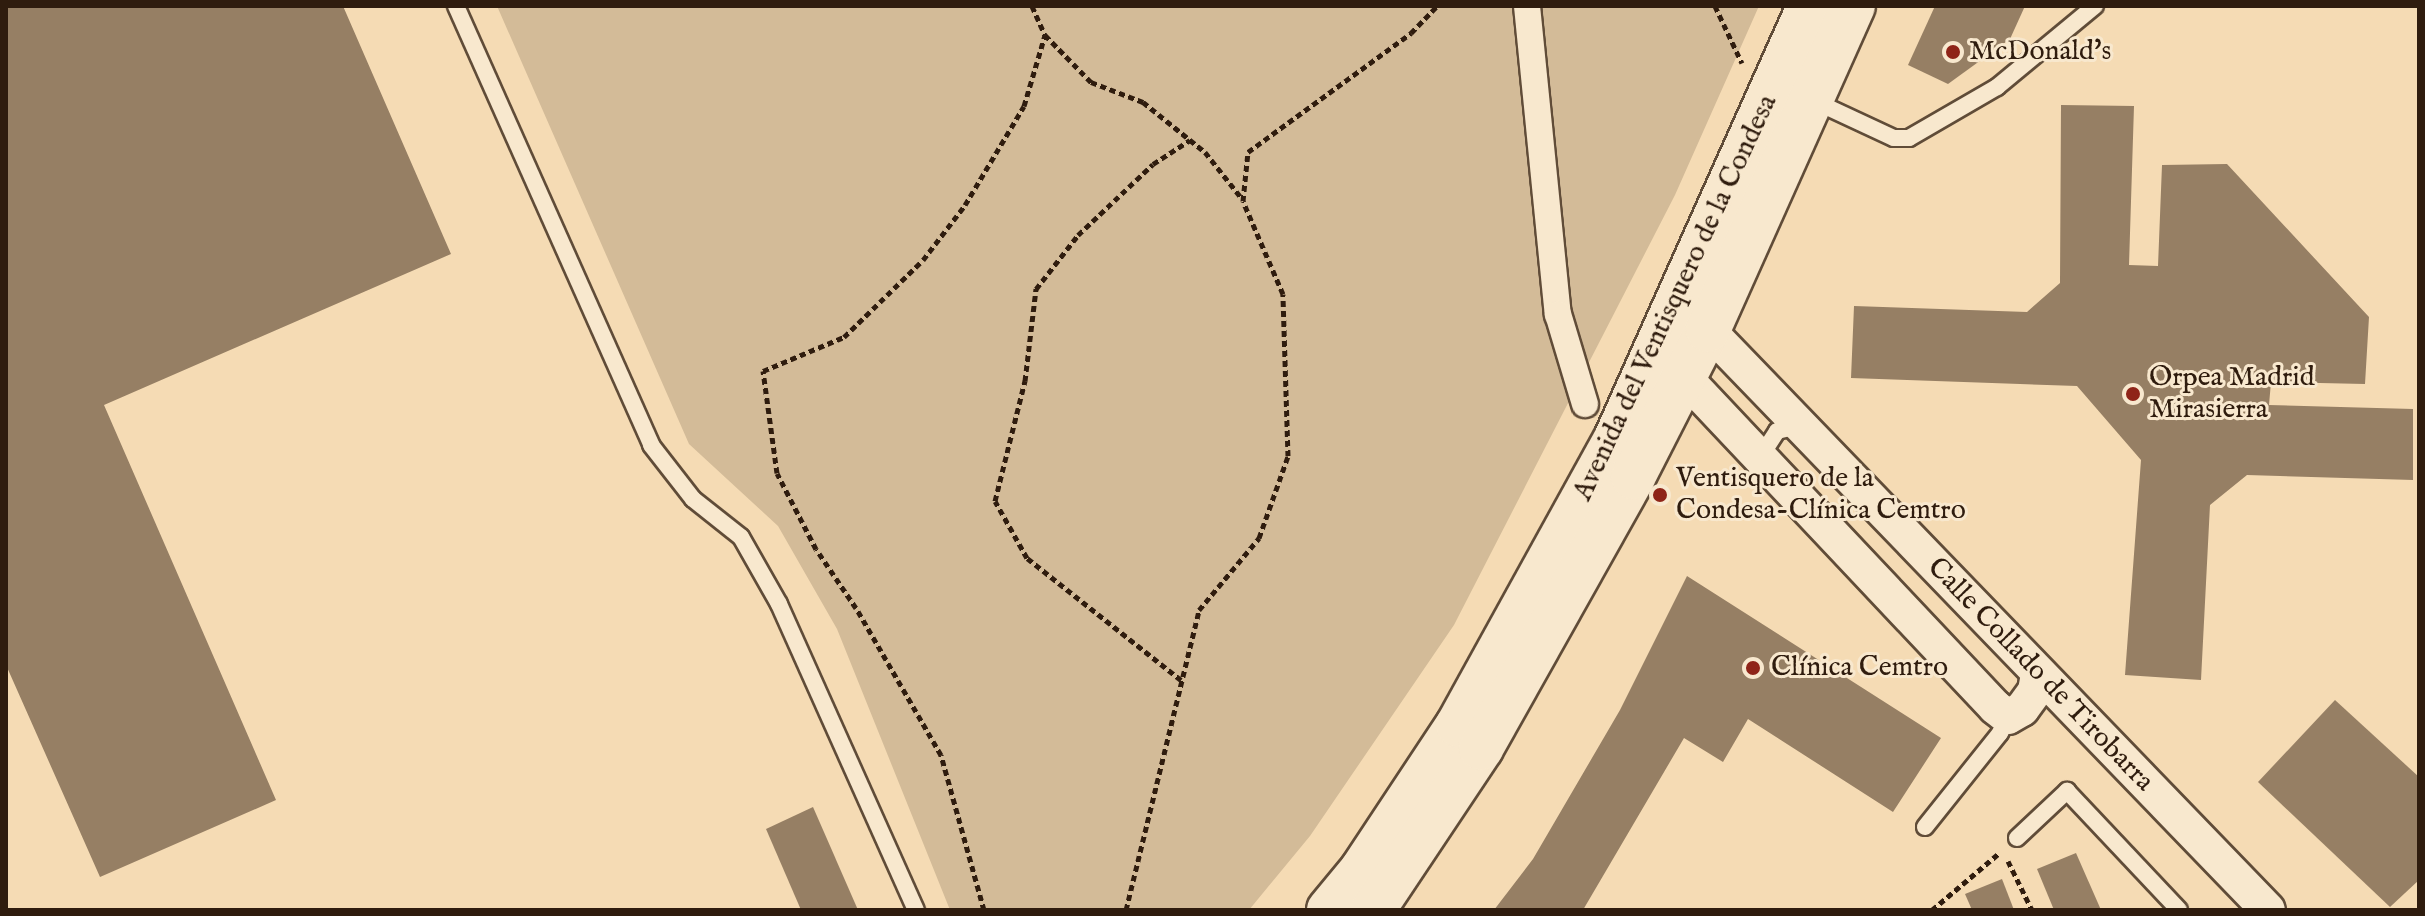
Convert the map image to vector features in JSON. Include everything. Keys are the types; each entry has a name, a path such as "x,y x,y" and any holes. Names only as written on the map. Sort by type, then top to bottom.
{"main road":[{"name":"Avenida del Ventisquero de la Condesa","path":"1329,910 1362,870 1458,725 1679,329 1810,6"},
{"name":"Avenida del Ventisquero de la Condesa","path":"1778,81 1853,6"},
{"name":"Avenida del Ventisquero de la Condesa","path":"1373,910 1481,748 1564,607 1684,379 1679,329"}],"street":[{"path":"1527,6 1558,314 1585,404"},
{"name":"Calle Collado de Tirobarra","path":"1679,329 1800,425 2268,910"},
{"path":"1684,379 2008,717 2030,701 2038,674"}],"lane":[{"path":"456,6 651,445 693,499 741,537 779,604 916,910"},
{"path":"1778,81 1894,138 1909,138 1997,87 2095,6"},
{"path":"1759,459 1777,431 1800,425"},
{"path":"1925,827 2008,717"},
{"path":"2017,838 2067,791 2179,910"}],"path":[{"path":"1032,6 1045,35 1091,82 1143,102 1190,140 1243,201 1283,294 1288,456 1259,538 1199,610 1126,910"},
{"path":"1243,201 1248,152 1411,33 1437,6"},
{"path":"1715,6 1778,81"},
{"path":"984,910 941,755 856,608 816,549 777,473 763,371 844,337 923,260 965,205 1024,106 1045,35"},
{"path":"1181,680 1027,558 995,501 1025,381 1036,289 1078,235 1153,164 1190,140"},
{"path":"1932,910 2003,850 2032,910"}],"shaded area":[{"path":"497,6 1759,6 1675,195 1454,625 1310,836 1249,910 950,910 837,629 778,526 689,444"}],"building":[{"path":"6,6 343,6 451,254 104,405 276,800 100,877 6,665"},
{"name":"McDonald's","path":"1935,6 2025,6 2010,39 1948,84 1908,65"},
{"name":"Orpea Madrid Mirasierra","path":"2061,105 2134,106 2129,265 2158,266 2162,165 2227,164 2369,317 2365,384 2271,382 2269,405 2413,409 2413,480 2247,475 2210,505 2201,680 2125,675 2141,460 2077,386 1851,378 1854,306 2027,312 2060,283"},
{"path":"1687,576 1941,738 1893,812 1748,719 1723,762 1684,738 1583,910 1494,910 1533,859 1620,710"},
{"path":"2335,700 2419,777 2419,880 2390,907 2258,782"},
{"path":"813,807 858,910 801,910 766,829"},
{"path":"2076,853 2101,910 2054,910 2037,869"},
{"path":"2002,879 2014,910 1972,910 1965,894"}],"place":[{"name":"McDonald's","path":"1953,52"},
{"name":"Orpea Madrid Mirasierra","path":"2133,394"},
{"name":"Ventisquero de la Condesa-Clínica Cemtro","path":"1660,495"},
{"name":"Clínica Cemtro","path":"1753,668"}]}
